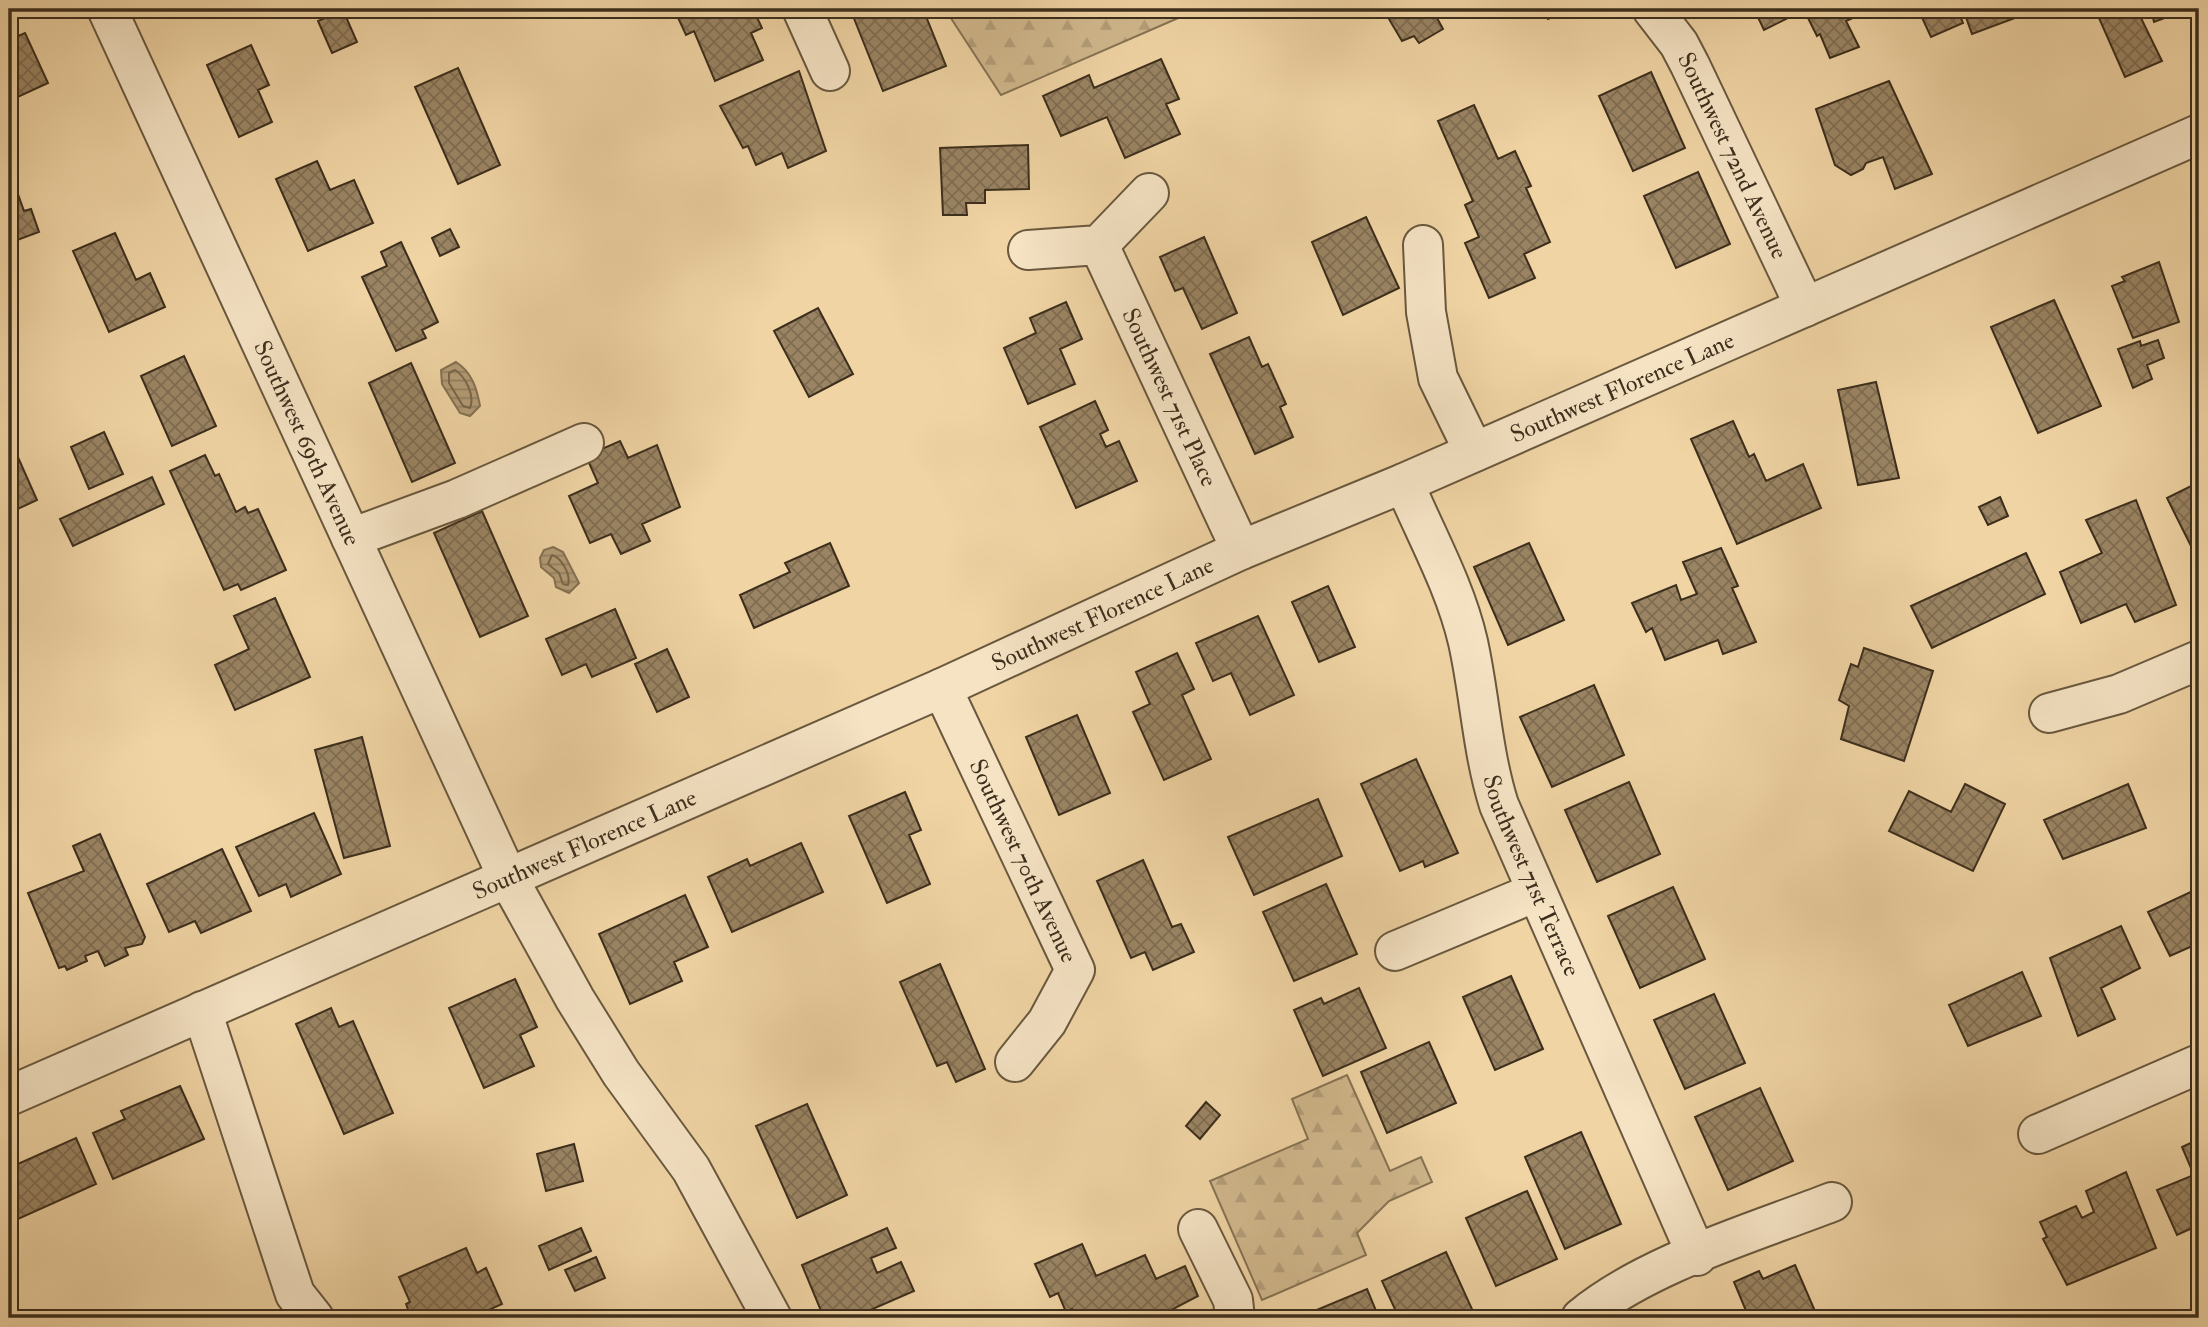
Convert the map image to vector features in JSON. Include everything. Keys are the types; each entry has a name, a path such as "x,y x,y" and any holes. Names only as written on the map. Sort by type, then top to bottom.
{"street":[{"name":"Southwest 69th Avenue","path":"107,9 508,878 575,999 621,1073 691,1169 772,1318"},
{"path":"802,9 830,71"},
{"name":"Southwest 72nd Avenue","path":"1652,9 1690,65 1805,307"},
{"name":"Southwest Florence Lane","path":"9,1096 942,688 1241,550 1474,452 2199,134"},
{"path":"1028,250 1099,246 1149,192"},
{"path":"1423,245 1426,312 1438,378 1474,452"},
{"name":"Southwest 71st Place","path":"1099,246 1241,550"},
{"path":"351,538 457,499 584,443"},
{"name":"Southwest 71st Terrace","path":"1404,482 1457,605 1475,683 1488,770 1536,892 1697,1256"},
{"path":"2049,712 2119,694 2199,660"},
{"name":"Southwest 70th Avenue","path":"942,688 1075,970 1047,1022 1015,1062"},
{"path":"1395,951 1536,892"},
{"path":"202,1011 295,1294 314,1318"},
{"path":"2038,1134 2199,1064"},
{"path":"1581,1318 1606,1298 1697,1256 1832,1202"},
{"path":"1198,1229 1233,1300 1235,1318"}],"green space":[{"path":"945,9 1199,9 1001,95"},
{"path":"1347,1075 1390,1171 1421,1157 1432,1182 1389,1201 1357,1233 1366,1255 1262,1300 1210,1181 1308,1139 1292,1099"}],"water":[{"path":"456,362 470,376 477,393 480,406 470,416 460,413 442,384 441,370"},
{"path":"553,547 563,552 579,583 569,593 556,587 554,578 541,567 540,558 544,550"}],"building":[{"path":"674,9 753,9 762,28 751,33 763,60 715,81 694,31 686,35"},
{"path":"842,9 923,9 946,66 883,91 851,11 844,14"},
{"path":"1397,9 1432,9 1443,29 1419,43 1414,36 1402,41 1386,14"},
{"path":"1543,9 1572,9 1548,19"},
{"path":"1754,9 1851,9 1855,17 1846,21 1859,47 1830,58 1820,34 1817,36 1804,10 1764,30"},
{"path":"1918,9 1957,9 1963,23 1931,37"},
{"path":"1963,9 2034,9 2034,11 1972,34"},
{"path":"2095,9 2151,9 2138,12 2162,61 2125,77"},
{"path":"2151,9 2189,9 2154,22"},
{"path":"343,10 357,42 332,53 318,21"},
{"path":"25,33 48,83 9,101 9,40"},
{"path":"251,45 269,85 258,90 272,122 239,137 207,65"},
{"path":"1161,59 1179,99 1166,104 1180,134 1125,158 1107,117 1061,136 1043,96 1089,75 1094,88"},
{"path":"458,68 500,165 458,184 415,87"},
{"path":"799,71 826,151 788,168 782,153 756,165 748,146 743,148 720,106"},
{"path":"1651,72 1685,148 1633,171 1599,96"},
{"path":"1889,81 1932,174 1895,189 1883,157 1866,163 1863,169 1851,175 1835,165 1816,109"},
{"path":"1474,105 1498,159 1515,151 1531,186 1526,188 1550,242 1524,254 1535,278 1489,298 1465,243 1479,237 1465,205 1473,201 1438,121"},
{"path":"1028,145 1029,189 985,190 985,203 966,203 967,215 943,215 940,148"},
{"path":"317,161 330,190 354,180 373,223 308,251 276,179"},
{"path":"1698,172 1730,244 1676,268 1644,196"},
{"path":"14,183 24,211 31,209 39,232 9,243 9,185"},
{"path":"1366,217 1399,288 1343,315 1312,242"},
{"path":"450,229 459,247 440,256 432,238"},
{"path":"115,233 136,280 150,273 165,307 109,332 73,251"},
{"path":"1204,237 1237,313 1202,329 1183,288 1175,291 1160,257"},
{"path":"401,242 438,322 422,330 426,338 396,351 362,277 387,266 381,252"},
{"path":"2159,262 2179,322 2133,338 2112,286 2125,281 2122,277"},
{"path":"2054,300 2101,406 2038,433 1991,327"},
{"path":"1066,302 1082,339 1060,349 1075,384 1028,404 1004,348 1036,333 1030,318"},
{"path":"818,308 853,374 809,397 774,331"},
{"path":"1249,337 1262,367 1268,364 1286,404 1280,407 1293,437 1255,454 1210,354"},
{"path":"2158,340 2164,358 2147,365 2152,379 2133,388 2118,349 2140,341 2141,346"},
{"path":"184,356 216,426 172,446 141,376"},
{"path":"411,363 455,463 412,482 369,383"},
{"path":"1876,382 1899,478 1858,485 1838,390"},
{"path":"1095,401 1108,430 1100,434 1106,447 1119,441 1137,481 1076,508 1040,427"},
{"path":"1733,421 1749,457 1754,454 1766,481 1803,464 1821,508 1737,544 1691,439"},
{"path":"104,432 123,474 89,489 71,447"},
{"path":"9,437 37,500 9,513"},
{"path":"620,441 628,458 657,445 680,507 642,524 650,541 621,554 611,534 590,543 569,496 598,483 586,456"},
{"path":"205,455 215,476 219,474 236,512 245,507 248,513 258,509 286,570 241,590 238,584 224,590 170,471"},
{"path":"152,477 164,504 73,546 60,519"},
{"path":"2199,482 2199,562 2167,498"},
{"path":"2000,497 2008,516 1988,525 1979,507"},
{"path":"2136,500 2176,605 2135,622 2126,604 2081,623 2060,572 2102,553 2086,520"},
{"path":"482,511 528,616 480,637 434,533"},
{"path":"830,543 849,586 754,628 740,595 790,572 785,563"},
{"path":"1529,543 1564,620 1508,645 1474,567"},
{"path":"1721,548 1738,586 1732,588 1756,642 1723,654 1718,640 1665,660 1652,628 1646,632 1632,603 1676,585 1681,600 1697,594 1683,562"},
{"path":"2026,553 2045,594 1932,648 1911,606"},
{"path":"1328,586 1355,647 1319,662 1292,602"},
{"path":"275,598 310,677 235,710 215,665 249,649 234,616"},
{"path":"615,609 636,658 592,677 586,664 562,675 546,639"},
{"path":"1258,616 1294,695 1250,715 1231,673 1213,681 1196,643"},
{"path":"1864,648 1933,671 1904,761 1841,739 1849,706 1839,700 1851,664 1858,667"},
{"path":"667,649 689,697 657,712 635,664"},
{"path":"1177,653 1194,689 1182,695 1211,759 1164,780 1133,712 1150,704 1136,672"},
{"path":"1594,685 1624,755 1552,787 1520,717"},
{"path":"1077,715 1110,793 1059,815 1026,737"},
{"path":"362,737 390,846 344,858 315,750"},
{"path":"1416,759 1458,853 1425,867 1423,861 1400,871 1361,784"},
{"path":"1629,782 1660,854 1597,882 1565,810"},
{"path":"1965,784 2005,804 1973,871 1889,831 1909,791 1951,812"},
{"path":"2128,784 2146,828 2063,859 2044,820"},
{"path":"905,792 921,830 909,835 930,884 887,903 849,816"},
{"path":"1318,799 1342,856 1254,895 1228,837"},
{"path":"314,813 341,874 291,897 286,884 259,896 236,847"},
{"path":"100,834 145,937 142,944 125,948 128,955 105,966 98,951 85,956 87,961 67,970 65,966 59,968 28,893 84,871 73,846"},
{"path":"801,843 823,892 732,932 708,877 747,859 750,866"},
{"path":"222,849 251,911 201,933 195,921 169,932 147,884"},
{"path":"1143,860 1172,927 1181,924 1194,952 1153,970 1145,952 1131,958 1097,881"},
{"path":"1326,884 1357,954 1294,981 1263,912"},
{"path":"1673,887 1705,959 1640,988 1608,916"},
{"path":"2199,888 2199,943 2170,956 2148,912"},
{"path":"685,895 708,947 674,962 682,981 630,1004 599,934"},
{"path":"2121,926 2140,968 2101,988 2115,1019 2078,1036 2050,958"},
{"path":"940,964 985,1069 956,1082 947,1062 937,1066 900,982"},
{"path":"2022,972 2041,1016 1968,1046 1949,1005"},
{"path":"1511,976 1543,1049 1495,1070 1463,997"},
{"path":"515,979 537,1027 520,1035 534,1066 484,1088 449,1008"},
{"path":"1359,988 1386,1048 1323,1076 1294,1010 1321,998 1324,1004"},
{"path":"1714,994 1745,1063 1685,1089 1654,1020"},
{"path":"331,1008 339,1027 353,1021 393,1113 344,1134 296,1024"},
{"path":"1429,1042 1456,1103 1387,1133 1361,1072"},
{"path":"180,1086 204,1139 113,1179 93,1133 125,1119 121,1111"},
{"path":"1760,1088 1793,1161 1728,1190 1695,1117"},
{"path":"1206,1102 1220,1115 1200,1139 1186,1126"},
{"path":"807,1104 847,1195 797,1218 756,1126"},
{"path":"1581,1132 1621,1224 1565,1249 1525,1157"},
{"path":"76,1138 96,1184 9,1223 9,1168"},
{"path":"2199,1139 2199,1225 2177,1235 2157,1190 2194,1175 2182,1147"},
{"path":"574,1144 583,1181 546,1191 537,1154"},
{"path":"2126,1172 2156,1248 2067,1285 2043,1239 2047,1237 2040,1222 2076,1206 2082,1218 2094,1212 2086,1191"},
{"path":"1527,1191 1557,1259 1496,1286 1466,1218"},
{"path":"581,1228 591,1251 549,1270 539,1246"},
{"path":"887,1228 896,1248 871,1258 877,1273 901,1262 914,1291 852,1318 824,1318 802,1265"},
{"path":"1082,1244 1096,1276 1145,1255 1156,1279 1185,1266 1198,1296 1156,1318 1076,1318 1072,1309 1066,1312 1058,1293 1050,1297 1035,1264"},
{"path":"466,1248 477,1273 486,1268 502,1304 471,1318 404,1318 403,1315 409,1312 406,1304 410,1302 399,1277"},
{"path":"1446,1252 1476,1318 1399,1318 1382,1281"},
{"path":"596,1257 605,1278 575,1291 565,1270"},
{"path":"1795,1265 1818,1318 1749,1318 1734,1282 1759,1271 1763,1279"},
{"path":"1367,1289 1379,1318 1302,1316"}]}
